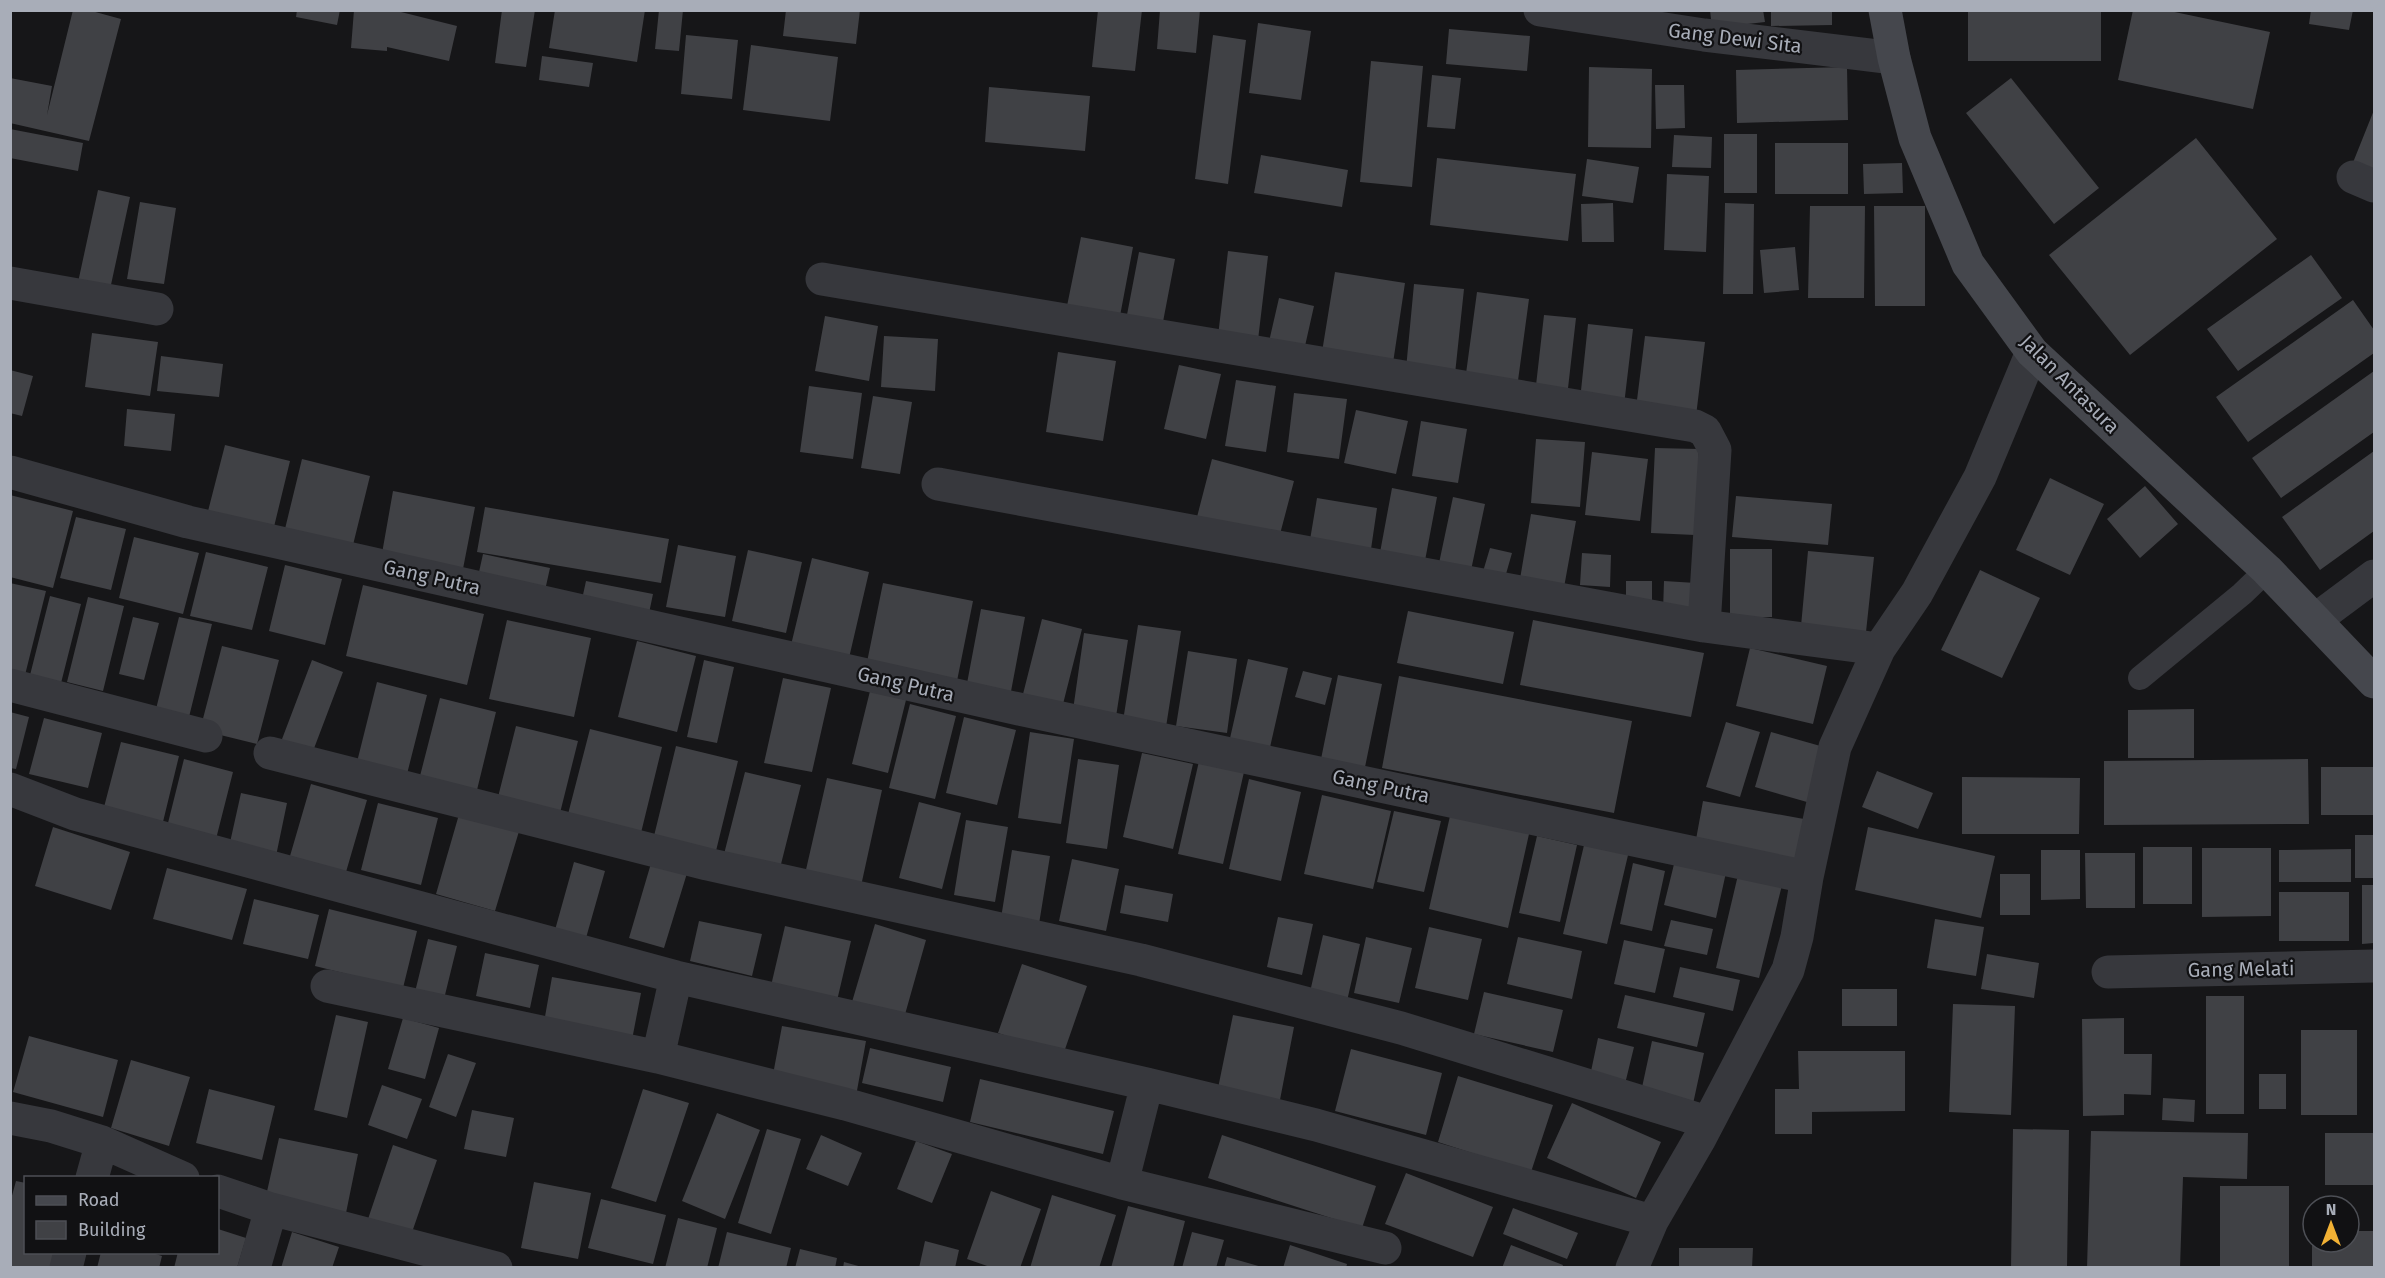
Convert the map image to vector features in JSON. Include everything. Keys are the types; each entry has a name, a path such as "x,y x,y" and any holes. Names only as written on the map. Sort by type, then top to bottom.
{"main road":[{"name":"Jalan Antasura","path":"1885,10 1894,58 1915,138 1968,264 2032,352 2267,570 2374,682"}],"street":[{"name":"Gang Dewi Sita","path":"1540,10 1704,35 1894,58"},
{"path":"822,279 1695,426 1705,431 1715,450 1704,626"},
{"path":"10,283 157,309"},
{"path":"1632,1268 1652,1221 1700,1140 1707,1122 1788,970 1797,937 1807,877 1836,747 1879,649 1917,593 1980,477 2032,352"},
{"name":"Gang Putra","path":"10,472 188,522 1005,706 1807,877"},
{"path":"938,484 1704,626 1879,649"},
{"path":"2315,620 2374,576"},
{"path":"10,685 206,736"},
{"path":"270,753 707,864 1141,960 1401,1028 1707,1122"},
{"path":"10,789 75,814 676,977 1147,1084 1316,1125 1652,1221"},
{"name":"Gang Melati","path":"2108,972 2374,966"},
{"path":"658,1057 676,977"},
{"path":"327,986 658,1057 845,1104 1122,1183 1385,1248"},
{"path":"1122,1183 1147,1084"},
{"path":"10,1118 51,1126 102,1142 178,1176"},
{"path":"93,1176 102,1142"},
{"path":"219,1191 271,1209 496,1268"},
{"path":"254,1268 271,1209"}],"lane":[{"path":"2140,678 2242,594 2267,570"}],"building":[{"path":"73,10 88,10 121,19 89,141 10,123 10,78 52,86 47,115"},
{"path":"297,10 340,10 337,25 296,17"},
{"path":"354,10 393,10 457,26 449,61 387,47 387,51 351,48"},
{"path":"502,10 535,10 526,67 495,63"},
{"path":"555,10 645,10 637,62 549,48"},
{"path":"659,10 683,10 679,51 655,49"},
{"path":"786,10 860,10 856,44 783,36"},
{"path":"1098,10 1142,10 1135,71 1092,67"},
{"path":"1160,10 1200,10 1196,53 1157,49"},
{"path":"1710,10 1763,10 1765,22 1712,28"},
{"path":"1771,10 1832,10 1832,25 1771,26"},
{"path":"1968,10 2101,10 2101,61 1968,61"},
{"path":"2133,10 2165,10 2270,32 2253,109 2118,80"},
{"path":"2311,10 2353,10 2349,30 2309,24"},
{"path":"1258,23 1311,31 1301,100 1249,93"},
{"path":"1449,29 1530,36 1527,71 1446,64"},
{"path":"686,35 738,40 732,99 681,94"},
{"path":"1213,35 1246,40 1228,184 1195,179"},
{"path":"751,45 838,57 830,121 743,110"},
{"path":"542,56 593,63 589,87 539,80"},
{"path":"1371,61 1423,66 1412,187 1360,182"},
{"path":"1589,67 1652,69 1651,148 1588,147"},
{"path":"1847,67 1848,120 1737,123 1736,70"},
{"path":"1432,75 1461,78 1455,129 1427,127"},
{"path":"2011,78 2099,188 2054,224 1966,113"},
{"path":"1655,85 1684,85 1685,128 1656,129"},
{"path":"989,87 1090,96 1085,151 985,142"},
{"path":"2374,110 2374,174 2352,165"},
{"path":"10,129 83,143 78,171 10,158"},
{"path":"1724,134 1757,134 1757,193 1724,193"},
{"path":"1674,135 1712,137 1711,168 1672,167"},
{"path":"2196,138 2277,239 2130,355 2049,255"},
{"path":"1775,143 1848,143 1848,194 1775,194"},
{"path":"1261,155 1348,170 1342,207 1254,193"},
{"path":"1437,158 1576,174 1568,241 1430,225"},
{"path":"1587,159 1639,167 1633,203 1582,196"},
{"path":"1902,163 1903,193 1864,194 1863,164"},
{"path":"1667,174 1709,176 1706,252 1664,250"},
{"path":"98,190 130,197 109,294 77,287"},
{"path":"140,202 176,208 164,284 127,279"},
{"path":"1613,203 1614,242 1582,242 1581,204"},
{"path":"1725,203 1754,204 1753,294 1723,294"},
{"path":"1810,206 1865,206 1864,298 1808,298"},
{"path":"1874,206 1925,206 1925,306 1875,306"},
{"path":"1081,237 1133,247 1120,316 1067,306"},
{"path":"1795,247 1799,290 1764,293 1760,250"},
{"path":"1228,251 1268,256 1258,340 1218,336"},
{"path":"1139,252 1175,259 1162,327 1126,320"},
{"path":"2311,255 2342,298 2238,371 2207,329"},
{"path":"1335,272 1405,283 1393,363 1322,352"},
{"path":"1414,284 1464,289 1455,374 1406,369"},
{"path":"1477,292 1529,299 1517,388 1465,381"},
{"path":"1279,298 1314,306 1303,355 1268,346"},
{"path":"2353,300 2374,330 2374,353 2248,442 2216,397"},
{"path":"1544,315 1576,318 1567,397 1535,394"},
{"path":"825,316 878,326 869,381 815,371"},
{"path":"1588,324 1633,329 1624,405 1580,400"},
{"path":"92,333 158,342 150,396 85,387"},
{"path":"884,336 938,339 935,391 881,387"},
{"path":"1645,336 1705,342 1696,416 1636,408"},
{"path":"1058,352 1116,361 1103,441 1046,432"},
{"path":"161,356 223,364 219,397 157,391"},
{"path":"1179,365 1221,374 1206,439 1164,429"},
{"path":"10,370 33,376 22,416 10,413"},
{"path":"2374,371 2374,432 2281,498 2252,458"},
{"path":"1236,380 1276,386 1266,452 1225,446"},
{"path":"809,386 862,393 853,459 800,452"},
{"path":"1294,393 1347,399 1339,459 1287,452"},
{"path":"873,396 912,402 900,474 861,468"},
{"path":"127,409 175,414 171,451 124,446"},
{"path":"1356,410 1408,421 1396,474 1344,463"},
{"path":"1421,421 1467,429 1458,483 1412,476"},
{"path":"1536,439 1585,442 1580,507 1531,503"},
{"path":"225,445 290,461 273,531 207,515"},
{"path":"1655,448 1699,449 1695,535 1651,533"},
{"path":"2374,451 2374,531 2320,570 2282,517"},
{"path":"1592,452 1648,459 1640,521 1585,515"},
{"path":"302,459 370,476 352,549 284,533"},
{"path":"1212,459 1294,481 1279,538 1197,517"},
{"path":"2050,478 2104,504 2070,575 2016,550"},
{"path":"2145,486 2178,524 2140,558 2107,519"},
{"path":"1392,488 1437,497 1424,566 1379,558"},
{"path":"393,491 475,507 462,574 381,559"},
{"path":"10,495 73,511 53,588 10,577"},
{"path":"1736,496 1832,504 1828,545 1732,537"},
{"path":"1453,497 1485,504 1470,575 1438,568"},
{"path":"1317,498 1377,508 1370,556 1309,546"},
{"path":"485,507 669,539 661,583 477,552"},
{"path":"1531,514 1576,521 1563,593 1519,585"},
{"path":"76,517 126,529 111,590 60,578"},
{"path":"134,537 199,553 183,614 119,598"},
{"path":"678,545 736,556 725,617 666,607"},
{"path":"1490,548 1512,553 1504,581 1482,575"},
{"path":"1730,549 1772,549 1772,617 1730,617"},
{"path":"748,550 802,562 786,633 732,621"},
{"path":"1808,551 1874,557 1866,632 1801,626"},
{"path":"206,552 268,567 252,630 190,616"},
{"path":"1582,553 1611,555 1610,587 1580,585"},
{"path":"483,554 550,568 544,595 477,581"},
{"path":"812,558 869,572 849,658 791,645"},
{"path":"285,565 342,579 325,645 269,631"},
{"path":"1980,570 2040,598 2002,678 1941,650"},
{"path":"586,581 653,594 648,618 581,604"},
{"path":"1626,581 1652,581 1652,601 1626,602"},
{"path":"1664,581 1696,583 1694,613 1663,611"},
{"path":"10,583 46,591 23,683 10,680"},
{"path":"883,583 973,601 955,691 865,672"},
{"path":"363,585 484,614 467,685 346,656"},
{"path":"50,596 81,604 58,695 27,687"},
{"path":"88,597 124,606 103,691 67,682"},
{"path":"981,609 1025,617 1009,702 965,694"},
{"path":"1408,611 1514,632 1503,684 1397,663"},
{"path":"133,617 159,623 144,680 119,674"},
{"path":"179,617 212,624 188,721 155,713"},
{"path":"1042,619 1082,629 1062,708 1022,698"},
{"path":"507,620 591,638 574,717 489,699"},
{"path":"1533,620 1704,653 1691,717 1520,685"},
{"path":"1138,625 1181,631 1166,727 1123,721"},
{"path":"1084,633 1128,640 1115,723 1072,717"},
{"path":"637,641 696,656 677,732 618,717"},
{"path":"222,646 279,660 257,744 200,730"},
{"path":"1750,648 1827,666 1813,724 1736,706"},
{"path":"1188,651 1237,659 1227,733 1176,726"},
{"path":"1248,659 1288,668 1268,756 1228,747"},
{"path":"312,660 343,672 310,759 279,747"},
{"path":"704,660 734,667 717,743 687,737"},
{"path":"1303,671 1332,678 1325,705 1295,697"},
{"path":"1338,675 1382,684 1364,772 1320,764"},
{"path":"1399,676 1632,721 1614,813 1382,768"},
{"path":"783,678 831,688 812,772 764,763"},
{"path":"377,682 427,695 406,778 356,766"},
{"path":"870,691 906,700 888,773 852,764"},
{"path":"440,698 496,712 477,790 420,776"},
{"path":"910,704 956,716 935,799 889,788"},
{"path":"2194,709 2194,758 2128,758 2128,710"},
{"path":"10,712 29,717 16,769 10,768"},
{"path":"964,717 1016,730 997,805 946,793"},
{"path":"44,718 102,733 88,788 29,774"},
{"path":"1726,722 1760,732 1740,797 1706,787"},
{"path":"516,726 578,741 559,817 497,801"},
{"path":"590,729 662,747 640,837 567,818"},
{"path":"1030,732 1074,739 1061,824 1018,818"},
{"path":"1771,732 1824,747 1807,802 1755,787"},
{"path":"121,742 179,756 162,826 103,811"},
{"path":"676,746 738,761 716,851 654,836"},
{"path":"1142,753 1193,764 1173,849 1123,837"},
{"path":"184,759 233,772 216,839 167,827"},
{"path":"1078,759 1119,765 1107,849 1066,843"},
{"path":"2308,759 2309,824 2104,825 2104,761"},
{"path":"1199,761 1244,772 1223,864 1178,854"},
{"path":"2321,767 2374,767 2374,815 2321,815"},
{"path":"1877,771 1933,793 1918,829 1862,807"},
{"path":"745,772 801,785 779,872 723,858"},
{"path":"1962,777 2080,778 2079,834 1962,834"},
{"path":"827,778 882,790 861,886 805,874"},
{"path":"1249,779 1301,792 1281,881 1229,869"},
{"path":"311,784 367,800 346,872 290,856"},
{"path":"241,793 287,803 276,856 229,847"},
{"path":"1322,795 1391,811 1373,889 1304,874"},
{"path":"1703,801 1804,819 1795,863 1695,845"},
{"path":"919,802 961,813 942,889 899,878"},
{"path":"378,803 438,818 421,885 361,870"},
{"path":"460,811 520,828 495,911 436,894"},
{"path":"1394,811 1441,821 1424,892 1377,882"},
{"path":"1450,816 1529,834 1508,928 1429,909"},
{"path":"966,820 1008,827 995,902 954,895"},
{"path":"53,827 130,852 111,910 35,886"},
{"path":"1868,827 1995,856 1981,918 1855,890"},
{"path":"2355,835 2374,835 2374,878 2355,878"},
{"path":"1537,836 1577,845 1560,922 1519,913"},
{"path":"1585,841 1629,851 1607,944 1563,934"},
{"path":"2143,847 2192,847 2192,904 2143,904"},
{"path":"2202,848 2271,848 2271,916 2202,917"},
{"path":"2351,849 2351,882 2279,882 2279,850"},
{"path":"1012,850 1050,856 1039,924 1001,918"},
{"path":"2041,850 2080,850 2080,899 2041,900"},
{"path":"2085,853 2135,853 2135,908 2086,908"},
{"path":"1676,856 1727,868 1716,918 1664,905"},
{"path":"1072,859 1119,869 1106,931 1059,921"},
{"path":"652,860 688,870 664,948 629,938"},
{"path":"574,862 605,871 586,938 555,930"},
{"path":"1633,863 1665,871 1652,931 1620,924"},
{"path":"167,868 247,889 232,940 153,919"},
{"path":"2000,874 2030,874 2030,915 2000,915"},
{"path":"1738,875 1782,885 1759,978 1716,968"},
{"path":"1125,885 1173,894 1168,922 1120,913"},
{"path":"2362,885 2374,885 2374,943 2362,944"},
{"path":"2279,892 2349,892 2349,941 2279,941"},
{"path":"254,899 319,915 308,959 243,944"},
{"path":"329,909 417,931 403,988 315,966"},
{"path":"1278,917 1313,924 1302,975 1267,967"},
{"path":"1935,919 1984,927 1976,976 1927,968"},
{"path":"1671,920 1713,929 1707,955 1664,946"},
{"path":"699,921 762,934 752,976 690,961"},
{"path":"875,924 926,940 904,1018 852,1002"},
{"path":"785,926 851,941 836,1005 770,990"},
{"path":"1429,927 1482,939 1468,1000 1415,988"},
{"path":"1323,935 1360,944 1347,1001 1310,992"},
{"path":"1366,937 1412,948 1399,1003 1354,993"},
{"path":"1518,937 1582,951 1572,999 1507,984"},
{"path":"428,939 457,946 444,999 415,992"},
{"path":"1624,940 1665,949 1655,993 1614,984"},
{"path":"485,953 539,965 530,1008 476,996"},
{"path":"1987,954 2039,963 2034,998 1981,989"},
{"path":"1022,964 1087,986 1063,1055 998,1033"},
{"path":"1680,967 1740,980 1733,1011 1673,997"},
{"path":"552,977 641,993 631,1045 543,1028"},
{"path":"1842,989 1897,989 1897,1026 1842,1026"},
{"path":"1484,992 1563,1010 1553,1052 1474,1034"},
{"path":"1625,995 1705,1013 1697,1047 1617,1028"},
{"path":"2206,996 2244,996 2244,1114 2206,1114"},
{"path":"1953,1004 2015,1006 2011,1115 1949,1112"},
{"path":"336,1015 368,1022 347,1118 314,1110"},
{"path":"1233,1015 1294,1027 1279,1105 1217,1093"},
{"path":"403,1018 439,1028 425,1079 388,1069"},
{"path":"2124,1018 2124,1054 2152,1054 2151,1095 2124,1094 2124,1115 2083,1116 2082,1019"},
{"path":"782,1026 866,1041 856,1096 772,1080"},
{"path":"2301,1030 2357,1030 2357,1115 2301,1115"},
{"path":"29,1036 118,1060 103,1117 13,1092"},
{"path":"1598,1038 1634,1047 1625,1084 1590,1076"},
{"path":"1652,1041 1704,1053 1693,1104 1641,1092"},
{"path":"870,1048 951,1067 943,1102 862,1083"},
{"path":"1351,1049 1442,1073 1426,1135 1335,1111"},
{"path":"1798,1051 1905,1051 1905,1111 1812,1112 1812,1134 1775,1134 1775,1089 1799,1089"},
{"path":"448,1054 476,1063 456,1117 429,1107"},
{"path":"131,1060 190,1077 169,1146 111,1128"},
{"path":"2259,1074 2286,1074 2286,1109 2259,1109"},
{"path":"1458,1076 1553,1105 1531,1172 1438,1142"},
{"path":"980,1079 1114,1111 1103,1154 970,1122"},
{"path":"382,1085 422,1099 407,1139 368,1125"},
{"path":"209,1089 275,1106 262,1160 196,1143"},
{"path":"643,1089 689,1103 656,1202 611,1188"},
{"path":"2163,1098 2195,1100 2194,1122 2162,1120"},
{"path":"1572,1103 1661,1142 1636,1198 1547,1158"},
{"path":"472,1110 514,1118 506,1157 464,1149"},
{"path":"717,1113 760,1130 725,1219 682,1201"},
{"path":"767,1129 801,1139 771,1234 738,1223"},
{"path":"2013,1129 2069,1130 2067,1268 2011,1268"},
{"path":"2091,1131 2248,1133 2247,1179 2183,1177 2180,1268 2087,1268"},
{"path":"2325,1133 2374,1133 2374,1185 2325,1185"},
{"path":"821,1135 862,1153 848,1186 806,1169"},
{"path":"1222,1135 1376,1186 1362,1228 1208,1178"},
{"path":"279,1138 358,1154 346,1213 266,1196"},
{"path":"916,1141 952,1154 932,1203 897,1189"},
{"path":"393,1145 437,1160 410,1238 367,1222"},
{"path":"1406,1173 1493,1207 1473,1257 1385,1224"},
{"path":"16,1181 24,1183 24,1254 58,1254 54,1268 10,1268 10,1203"},
{"path":"534,1182 591,1193 578,1259 521,1248"},
{"path":"2220,1186 2289,1186 2289,1268 2220,1268"},
{"path":"991,1191 1041,1209 1020,1268 993,1268 967,1259"},
{"path":"1052,1195 1116,1215 1099,1268 1030,1268"},
{"path":"601,1199 666,1215 653,1264 588,1248"},
{"path":"1128,1206 1185,1221 1173,1268 1111,1268"},
{"path":"1513,1208 1578,1233 1567,1259 1503,1234"},
{"path":"678,1218 717,1228 707,1268 665,1268"},
{"path":"219,1229 246,1238 237,1268 174,1268 178,1254 219,1254"},
{"path":"2361,1231 2374,1231 2374,1268 2312,1268 2312,1254 2361,1254"},
{"path":"292,1232 339,1247 332,1268 281,1268"},
{"path":"727,1232 791,1248 786,1268 718,1268"},
{"path":"1192,1232 1224,1240 1216,1268 1182,1268"},
{"path":"925,1241 959,1250 955,1268 919,1268"},
{"path":"1290,1245 1347,1264 1346,1268 1283,1268"},
{"path":"1511,1245 1563,1265 1562,1268 1502,1268"},
{"path":"1679,1248 1753,1248 1752,1268 1679,1268"},
{"path":"800,1249 837,1258 835,1268 795,1268"},
{"path":"100,1254 162,1256 159,1268 97,1268"},
{"path":"1227,1257 1262,1267 1262,1268 1224,1268"},
{"path":"844,1262 862,1267 862,1268 843,1268"}]}
